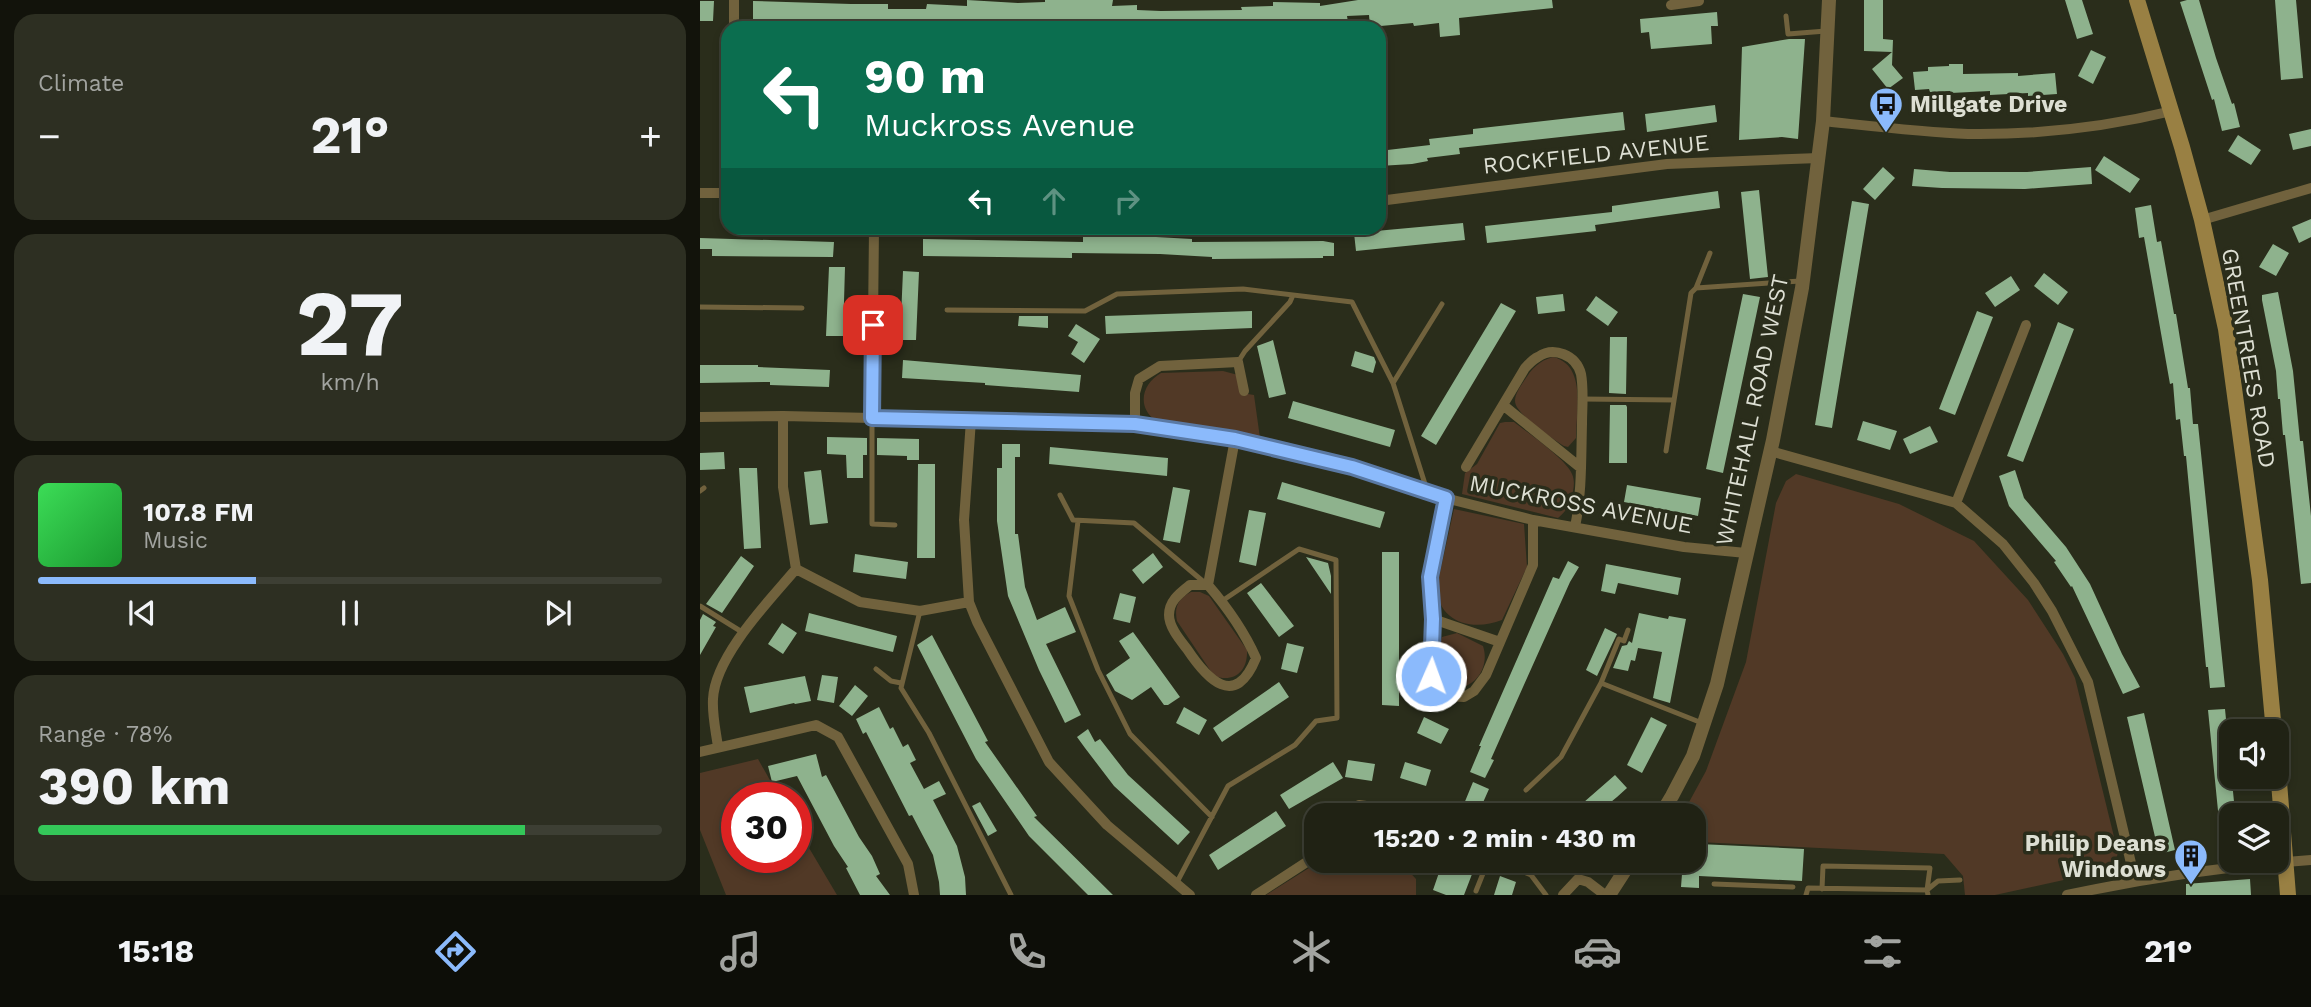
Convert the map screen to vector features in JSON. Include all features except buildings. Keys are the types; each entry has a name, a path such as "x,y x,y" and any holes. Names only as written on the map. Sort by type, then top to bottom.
{"main road":[{"name":"GREENTREES ROAD","path":"2137,0 2172,111 2202,220 2226,328 2260,580 2273,719"},
{"path":"2287,873 2288,895"}],"street":[{"path":"734,0 734,21"},
{"name":"WHITEHALL ROAD WEST","path":"1668,803 1693,756 1717,684 1770,451 1803,281 1823,121 1829,0"},
{"path":"1671,5 1699,1"},
{"path":"1823,121 1968,134 2029,132 2130,120 2172,111"},
{"name":"ROCKFIELD AVENUE","path":"1386,200 1667,164 1819,158"},
{"path":"2202,220 2311,188"},
{"path":"700,193 721,193"},
{"path":"872,418 874,235"},
{"path":"1956,503 2026,325"},
{"path":"1466,467 1525,368 1539,356 1554,351 1568,356 1580,373 1582,399 1581,468 1574,527"},
{"path":"1135,424 1139,379 1160,366 1238,362 1244,391"},
{"path":"1503,405 1581,468"},
{"path":"718,747 713,699 717,678 732,649 796,569 783,487 783,416"},
{"name":"MUCKROSS AVENUE","path":"700,417 783,416 1135,424 1235,439 1352,467 1446,498 1533,520 1684,547 1746,554"},
{"path":"971,420 964,520 969,602 976,622 1049,762 1107,825 1190,895"},
{"path":"1208,585 1235,439"},
{"path":"1770,451 1956,503 2003,544 2052,611 2088,682 2135,880"},
{"path":"1446,498 1430,577 1433,619 1431,676 1440,692 1447,696 1464,697 1474,691 1486,675 1533,565 1533,520"},
{"path":"796,569 860,602 920,611 969,602"},
{"path":"1190,585 1208,585 1248,640 1256,658 1249,675 1236,684 1215,683 1203,673 1175,631 1169,616 1174,598 1190,585"},
{"path":"1433,619 1500,642"},
{"path":"700,752 816,725 838,737 908,864 914,895"},
{"path":"2289,861 2311,860"},
{"path":"1256,895 1304,864"},
{"path":"2071,895 2135,880 2219,869"},
{"path":"1563,895 1578,879 1588,882 1607,895 1623,873"}],"lane":[{"path":"1786,16 1788,34 1829,30"},
{"path":"1666,451 1692,293 1710,253"},
{"path":"1696,288 1803,281"},
{"path":"947,310 1085,311 1117,294 1243,289 1352,302 1393,383 1425,484 1423,491"},
{"path":"1238,362 1290,302 1293,295"},
{"path":"1393,383 1442,304"},
{"path":"700,307 802,308"},
{"path":"1582,399 1674,400"},
{"path":"872,418 872,524 895,525"},
{"path":"1060,495 1073,520 1134,523 1208,585"},
{"path":"1078,521 1069,596 1098,670 1130,734 1212,817"},
{"path":"1176,884 1228,786 1295,745 1316,721 1337,718 1336,560 1300,549 1222,601"},
{"path":"700,606 744,634"},
{"path":"920,611 901,688 929,733 1011,895"},
{"path":"1526,790 1562,757 1601,683 1619,639 1624,641 1628,630"},
{"path":"876,669 891,681 901,683"},
{"path":"1601,683 1705,724"},
{"path":"1822,889 1823,866 1930,869 1927,892"},
{"path":"1476,891 1483,873"},
{"path":"1526,873 1531,875 1546,895"},
{"path":"1806,895 1808,888 1927,892 1938,881 1960,880"},
{"path":"1714,884 1793,887"},
{"path":"1756,886 1756,895"}],"shaded area":[{"path":"1553,357 1571,369 1577,391 1576,438 1568,447 1527,419 1515,401 1519,388 1533,369"},
{"path":"1223,371 1238,375 1242,393 1254,395 1260,438 1155,420 1145,408 1146,389 1161,373"},
{"path":"1514,422 1537,439 1562,461 1572,474 1574,484 1570,502 1558,518 1462,494 1465,473 1477,464 1500,423"},
{"path":"1796,474 1899,504 1974,541 2028,600 2063,654 2075,678 2118,853 2109,870 1995,895 1965,895 1963,876 1944,854 1706,842 1706,803 1689,803 1706,771 1746,662 1776,503 1786,481"},
{"path":"1454,509 1524,524 1527,567 1502,620 1479,625 1468,624 1450,616 1443,608 1437,586"},
{"path":"1191,592 1209,596 1247,650 1245,664 1239,674 1228,678 1214,676 1177,621 1178,604"},
{"path":"1457,633 1483,646 1485,656 1480,674 1474,681 1459,687 1440,681 1437,664 1442,637"},
{"path":"758,759 771,782 721,782 721,873 812,873 812,853 837,895 726,895 700,830 700,773"},
{"path":"1304,871 1410,873 1416,879 1416,895 1266,895"}],"place":[{"name":"Millgate Drive","path":"1886,134"},
{"name":"Philip Deans Windows","path":"2191,886"}],"route":[{"path":"873,325 872,418 1135,424 1235,439 1352,467 1446,498 1430,577 1433,619 1431,676"}]}
